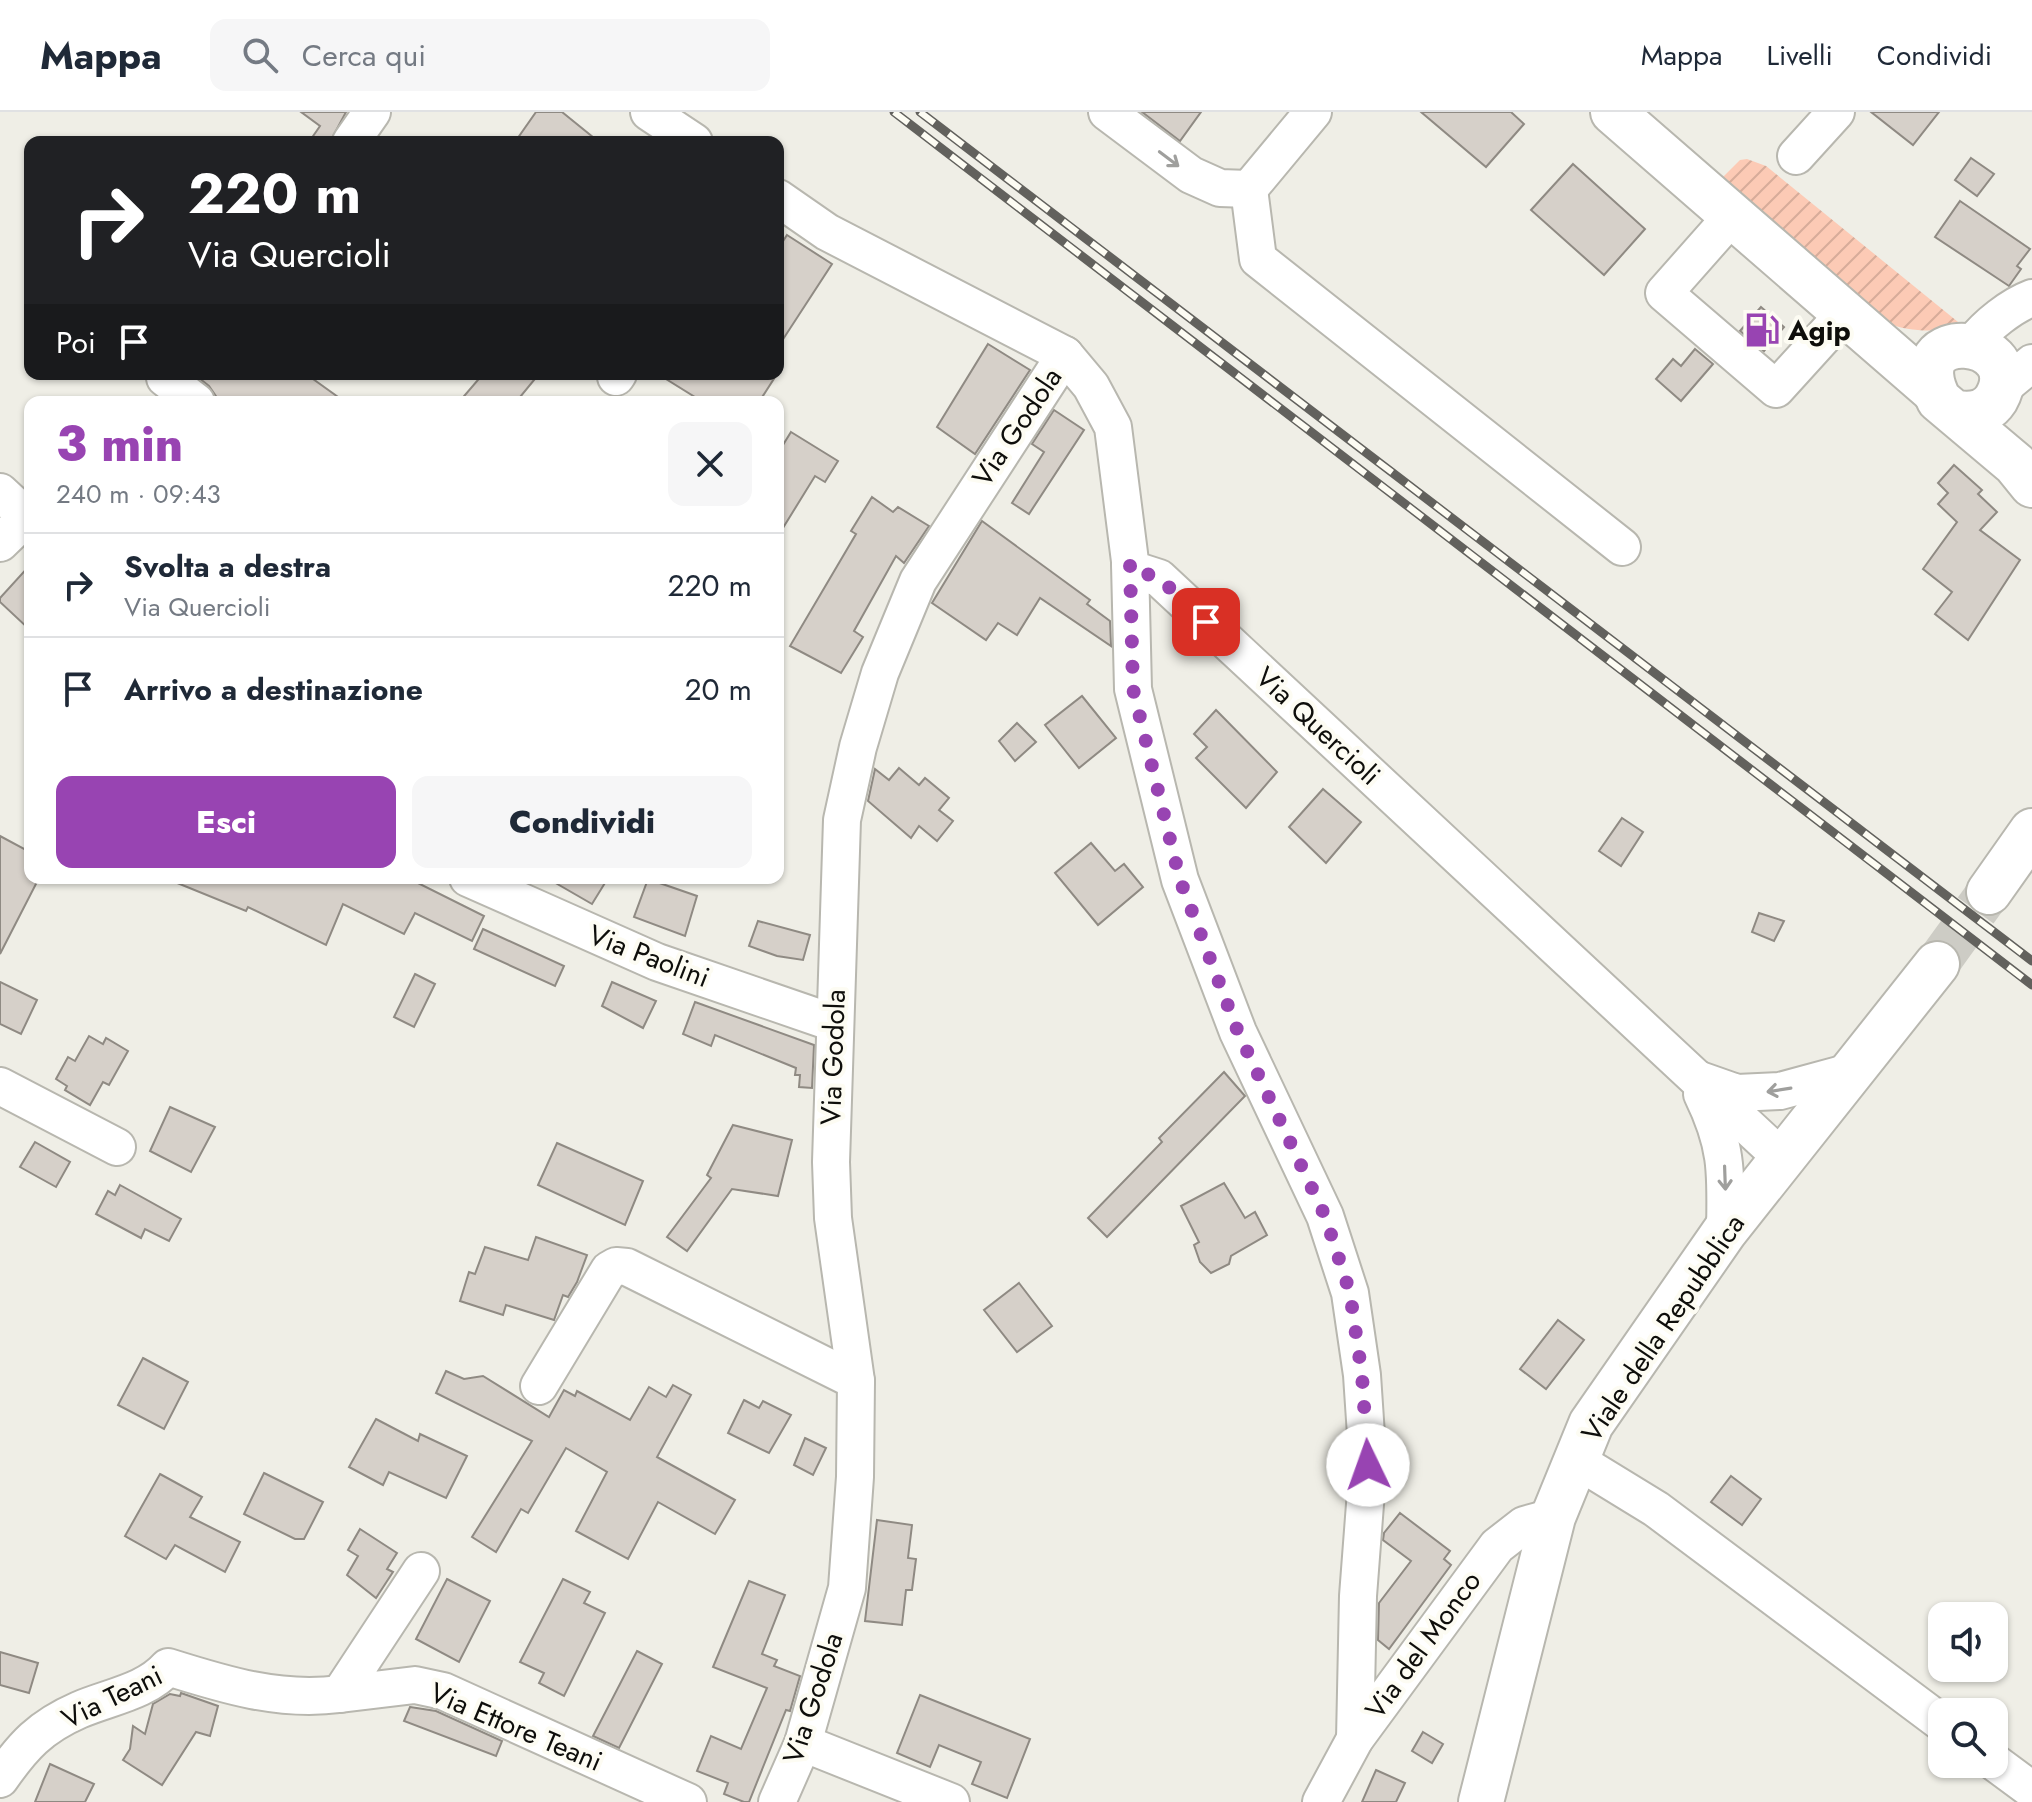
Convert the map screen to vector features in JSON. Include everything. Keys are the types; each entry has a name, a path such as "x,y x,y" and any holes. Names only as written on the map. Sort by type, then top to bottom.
{"main road":[{"path":"1613,112 1858,325 1951,375 1980,412 2019,375"},
{"path":"1951,375 1994,355 2003,376 2019,375"},
{"path":"1951,375 2024,475"},
{"path":"2019,375 2003,431 2024,475"},
{"path":"1989,892 2032,831"},
{"name":"Viale della Repubblica","path":"1481,1802 1553,1517 1591,1424 1725,1231 1937,964"}],"street":[{"path":"355,136 372,112"},
{"path":"649,112 685,136"},
{"path":"1107,112 1191,175 1220,188 1249,189"},
{"path":"1313,112 1249,189 1258,259 1622,547"},
{"path":"1796,156 1836,112"},
{"path":"784,202 827,232 1065,355 1091,386 1113,427 1130,564 1133,689 1180,880 1238,1032 1325,1216 1350,1293 1362,1375 1368,1465 1358,1596 1355,1739"},
{"path":"1733,215 1664,293 1776,389 1858,325"},
{"path":"1951,375 1982,332 2021,302 2032,298"},
{"name":"Via Godola","path":"777,1802 803,1743 847,1588 855,1477 856,1381 833,1218 834,1023 842,820 880,673 918,581 1065,355"},
{"path":"159,385 183,396"},
{"path":"0,492 24,512"},
{"path":"0,543 24,521"},
{"name":"Via Quercioli","path":"1130,564 1131,569 1159,578 1783,1159"},
{"name":"Via Paolini","path":"482,884 657,962 834,1023"},
{"path":"1694,1078 1737,1093 1751,1093 1780,1091 1854,1071"},
{"name":"Via Quercioli","path":"1694,1078 1721,1131 1726,1174 1725,1231"},
{"path":"0,1086 117,1147"},
{"path":"539,1386 609,1270 616,1266 627,1267 856,1381"},
{"path":"1576,1460 1656,1509 1928,1713"},
{"name":"Via del Monco","path":"1321,1802 1355,1739 1497,1546 1524,1525 1553,1517"},
{"path":"340,1694 421,1571"},
{"name":"Via Teani","path":"0,1779 23,1744 76,1711 156,1681 168,1667 239,1689 291,1696 340,1694"},
{"name":"Via Ettore Teani","path":"340,1694 415,1685 443,1691 688,1802"},
{"path":"803,1743 951,1802"},
{"path":"2008,1772 2032,1790"}],"shaded area":[{"path":"1747,159 1766,166 1963,326 1924,330 1885,323 1721,179 1740,160"}],"building":[{"path":"301,112 346,112 333,136 313,136 320,126"},
{"path":"536,112 562,112 592,136 519,136"},
{"path":"1142,112 1201,112 1180,141"},
{"path":"1421,112 1511,112 1524,124 1486,167"},
{"path":"1871,112 1939,112 1913,145"},
{"path":"1971,158 1994,174 1977,196 1955,180"},
{"path":"1573,164 1645,229 1604,275 1531,210"},
{"path":"1960,201 2030,249 2017,266 2021,269 2009,286 1935,237"},
{"path":"787,235 832,264 784,338 784,240"},
{"name":"Agip","path":"1761,307 1784,327 1764,351 1740,331"},
{"path":"988,344 1030,370 975,454 937,427"},
{"path":"1695,349 1713,364 1681,401 1656,379 1673,359 1681,366"},
{"path":"202,380 314,380 337,396 216,396"},
{"path":"478,380 534,380 521,396 464,396"},
{"path":"668,380 773,380 763,396 693,396"},
{"path":"1054,410 1084,430 1029,514 1012,503 1044,452 1032,444"},
{"path":"791,432 838,461 825,482 815,476 784,526 784,443"},
{"path":"1954,465 1982,490 1978,494 1997,512 1980,530 2020,560 1968,640 1935,614 1952,592 1923,569 1957,522 1938,504 1948,493 1938,483"},
{"path":"872,497 893,512 898,507 929,526 904,563 896,556 854,631 863,637 841,673 790,646 856,534 851,531"},
{"path":"982,521 1090,600 1087,604 1110,621 1111,646 1040,598 1017,635 998,623 986,640 932,603"},
{"path":"24,572 24,624 0,602 0,598"},
{"path":"1082,696 1116,738 1079,768 1045,725"},
{"path":"1216,710 1277,772 1246,808 1196,758 1207,747 1194,734"},
{"path":"1017,723 1036,742 1015,761 999,741"},
{"path":"899,768 919,785 925,778 949,798 939,810 953,821 937,841 919,826 911,838 868,801 875,769 889,780"},
{"path":"1323,789 1361,822 1326,863 1289,827"},
{"path":"1622,818 1643,832 1621,866 1599,851"},
{"path":"0,836 24,849 24,884 36,884 0,954"},
{"path":"1091,843 1115,871 1124,864 1143,887 1098,925 1055,873"},
{"path":"180,884 420,884 484,916 472,941 415,913 404,934 343,904 326,945 248,907 246,911"},
{"path":"557,884 604,884 592,904"},
{"path":"646,884 662,884 697,896 685,936 634,917"},
{"path":"1759,913 1784,921 1774,941 1752,932"},
{"path":"758,921 810,935 803,960 777,956 749,946"},
{"path":"483,929 564,966 555,986 474,949"},
{"path":"415,974 435,984 414,1027 394,1017"},
{"path":"0,982 37,1000 21,1034 0,1024"},
{"path":"612,982 656,1001 643,1028 602,1006"},
{"path":"695,1002 814,1045 812,1088 799,1087 800,1075 795,1075 796,1068 715,1035 711,1046 683,1034"},
{"path":"89,1036 103,1044 106,1038 128,1051 109,1085 103,1082 90,1105 65,1090 67,1086 56,1079 68,1057 75,1061"},
{"path":"1224,1072 1245,1096 1107,1237 1088,1218 1162,1142 1159,1138"},
{"path":"170,1107 215,1127 191,1172 150,1151"},
{"path":"733,1125 792,1140 778,1196 732,1189 687,1251 667,1237 711,1178 707,1175"},
{"path":"35,1142 70,1162 56,1187 20,1167"},
{"path":"557,1143 643,1181 625,1225 538,1185"},
{"path":"1224,1183 1245,1218 1255,1212 1267,1235 1231,1256 1229,1264 1211,1273 1200,1262 1194,1245 1199,1242 1181,1206"},
{"path":"120,1185 181,1219 169,1241 145,1229 141,1238 96,1214 108,1191 115,1195"},
{"path":"536,1237 587,1255 577,1282 568,1297 563,1295 554,1320 506,1305 503,1315 460,1301 469,1272 475,1274 485,1247 528,1260"},
{"path":"1019,1283 1052,1326 1017,1352 984,1310"},
{"path":"1558,1320 1584,1340 1546,1389 1520,1369"},
{"path":"143,1358 188,1382 164,1429 118,1405"},
{"path":"446,1371 464,1379 483,1376 549,1417 564,1390 575,1396 577,1391 630,1420 649,1387 666,1397 673,1385 691,1395 657,1457 735,1500 715,1534 658,1502 628,1559 576,1531 607,1472 566,1448 528,1513 521,1509 496,1552 472,1537 532,1441 436,1393"},
{"path":"744,1400 759,1408 763,1401 791,1415 769,1453 728,1433"},
{"path":"376,1419 418,1441 420,1434 467,1456 446,1498 389,1472 383,1485 349,1467"},
{"path":"805,1438 826,1448 813,1475 794,1465"},
{"path":"264,1473 323,1502 304,1539 295,1539 244,1514"},
{"path":"160,1474 202,1497 190,1517 240,1542 225,1572 175,1545 166,1559 125,1536"},
{"path":"1731,1476 1761,1499 1742,1525 1711,1502"},
{"path":"1400,1513 1450,1551 1444,1559 1451,1565 1389,1649 1378,1640 1379,1603 1411,1561 1383,1540 1384,1533"},
{"path":"877,1520 912,1525 908,1558 916,1559 912,1590 906,1590 902,1625 865,1621"},
{"path":"360,1529 397,1553 387,1569 393,1572 376,1598 347,1575 358,1556 348,1550"},
{"path":"447,1579 490,1601 459,1662 416,1639"},
{"path":"563,1579 590,1592 584,1603 605,1613 564,1696 539,1683 544,1673 520,1662"},
{"path":"749,1581 785,1595 762,1654 777,1660 774,1666 800,1676 790,1711 786,1710 749,1802 744,1802 724,1794 728,1783 697,1771 711,1736 741,1749 767,1688 713,1667"},
{"path":"637,1651 662,1664 619,1748 593,1736"},
{"path":"0,1652 38,1663 29,1693 0,1685"},
{"path":"181,1693 218,1706 210,1736 196,1732 162,1785 123,1760 130,1749 133,1726 145,1734 153,1704 170,1694 180,1696"},
{"path":"920,1695 1030,1739 1007,1798 972,1784 981,1762 939,1745 930,1767 897,1753"},
{"path":"410,1707 436,1711 502,1741 496,1756 404,1721"},
{"path":"1423,1732 1443,1744 1432,1763 1412,1751"},
{"path":"50,1764 94,1784 85,1802 35,1802"},
{"path":"1376,1770 1405,1783 1396,1802 1362,1802"}],"tunnel":[{"path":"1937,964 1989,892"}],"railway":[{"path":"894,112 2032,985"},
{"path":"920,112 2032,961"}],"place":[{"name":"Agip","path":"1762,330"}],"route":[{"path":"1206,622 1159,578 1131,569 1130,564 1133,689 1180,880 1238,1032 1325,1216 1350,1293 1362,1375 1368,1465"}]}
